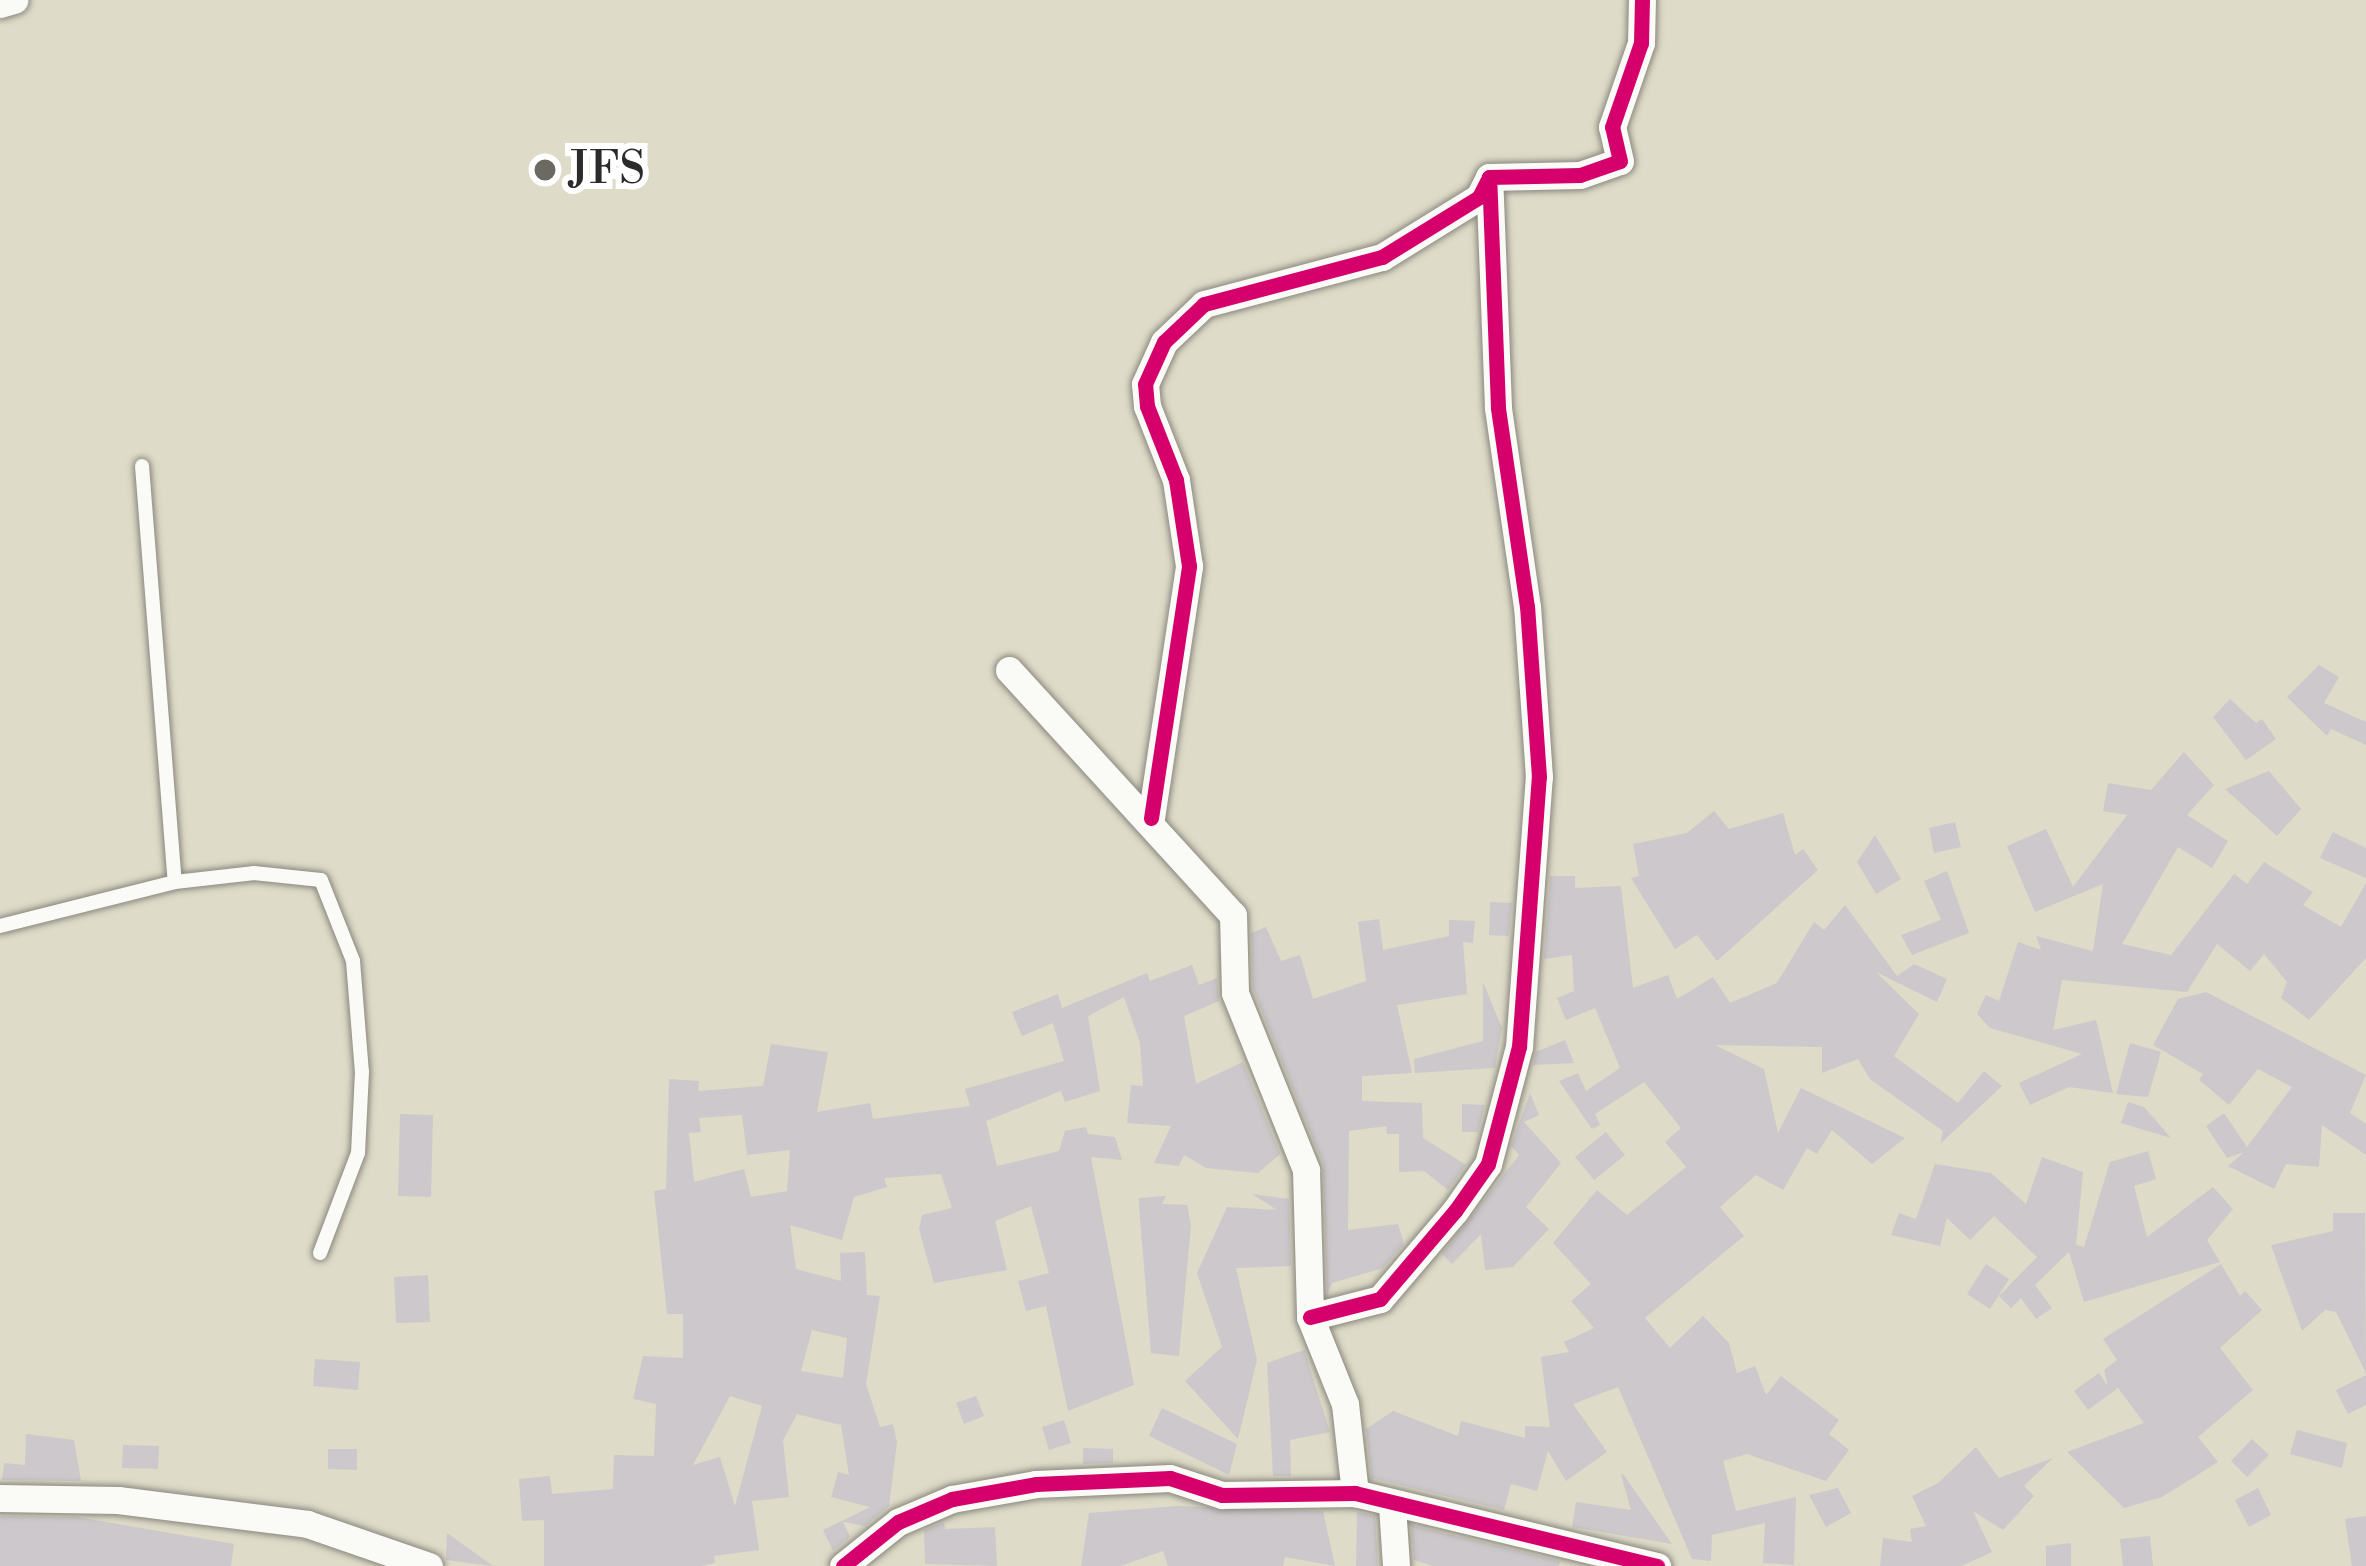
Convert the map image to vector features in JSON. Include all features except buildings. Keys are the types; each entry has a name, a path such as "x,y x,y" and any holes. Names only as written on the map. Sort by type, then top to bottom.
{"street":[{"path":"0,4 14,0"},
{"path":"1489,177 1580,175 1620,161 1612,127 1641,43 1642,0"},
{"path":"1151,818 1189,566 1176,480 1147,406 1145,384 1164,343 1204,304 1382,257 1479,197 1489,177"},
{"path":"1310,1317 1380,1299 1455,1211 1488,1164 1519,1047 1539,777 1527,607 1498,407 1489,177"},
{"path":"1010,670 1151,818 1233,915 1234,993 1306,1170 1310,1317 1345,1404 1355,1492"},
{"path":"843,1566 898,1522 995,1489 1170,1478 1222,1495 1355,1492 1392,1505 1657,1566"},
{"path":"0,1498 118,1500 307,1524 429,1566"},
{"path":"1392,1505 1396,1566"}],"lane":[{"path":"142,466 175,882"},
{"path":"0,926 175,882 292,874 321,880 337,905 353,961 358,1153 320,1253"}],"cycle path":[{"path":"1151,818 1189,566 1176,480 1147,406 1145,384 1164,342 1204,304 1382,257 1479,197 1489,177 1580,175 1620,161 1612,127 1641,43 1642,0"},
{"path":"1310,1317 1380,1299 1455,1211 1488,1164 1519,1047 1539,777 1527,607 1498,407 1489,177"},
{"path":"843,1566 898,1522 952,1499 1036,1484 1170,1478 1222,1495 1355,1493 1657,1566"}],"place":[{"name":"JFS","path":"545,170"}]}
